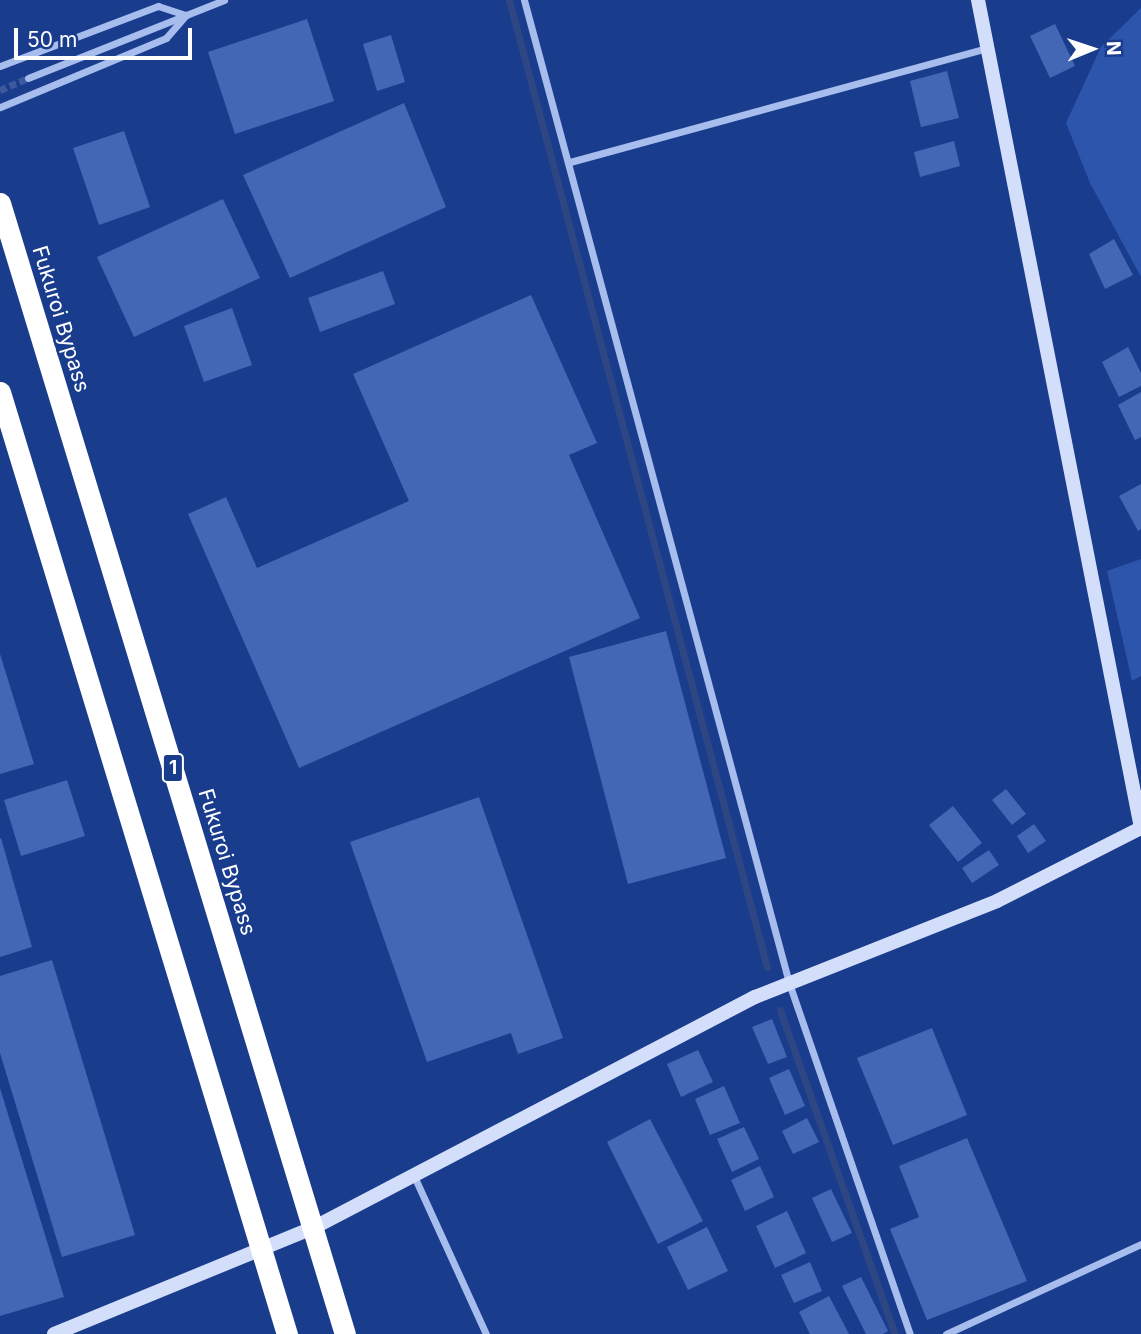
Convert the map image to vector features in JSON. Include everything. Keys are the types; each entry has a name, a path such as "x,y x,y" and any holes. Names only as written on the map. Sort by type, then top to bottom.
{"highway":[{"name":"Fukuroi Bypass","path":"0,203 345,1334"},
{"path":"0,392 287,1334"}],"street":[{"path":"28,78 224,0"},
{"path":"524,0 570,162 789,983 910,1334"},
{"path":"54,1334 313,1228 789,983 997,901 1141,823 978,0"},
{"path":"0,66 158,6 186,15"},
{"path":"0,107 166,38 186,15"},
{"path":"570,162 988,48"},
{"path":"413,1175 486,1334"},
{"path":"946,1334 1141,1244"}],"shaded area":[{"path":"1141,8 1141,277 1090,183 1066,123 1101,47"},
{"path":"1141,559 1141,676 1132,681 1107,571"}],"building":[{"path":"307,19 334,101 235,134 208,52"},
{"path":"1055,24 1075,66 1050,78 1030,36"},
{"path":"391,35 405,82 377,91 363,44"},
{"path":"947,71 959,118 921,127 910,81"},
{"path":"404,103 446,207 290,278 243,175"},
{"path":"124,131 150,207 99,225 73,148"},
{"path":"954,141 960,166 920,177 914,152"},
{"path":"223,199 260,278 134,337 97,257"},
{"path":"1114,239 1133,275 1105,289 1089,254"},
{"path":"383,271 395,304 320,332 308,298"},
{"path":"531,295 597,443 569,455 640,618 299,768 188,514 226,497 257,568 409,501 353,374"},
{"path":"232,308 252,365 204,382 184,326"},
{"path":"1128,347 1141,373 1141,386 1119,397 1102,362"},
{"path":"1141,392 1141,437 1135,440 1118,405"},
{"path":"1141,484 1141,529 1138,531 1119,496"},
{"path":"666,631 726,858 628,884 569,657"},
{"path":"0,654 34,764 0,774"},
{"path":"67,780 85,836 21,856 4,800"},
{"path":"1006,789 1026,814 1012,825 992,800"},
{"path":"479,797 563,1038 518,1054 511,1033 427,1062 350,842"},
{"path":"953,806 982,843 958,862 929,825"},
{"path":"1034,824 1046,841 1028,853 1017,836"},
{"path":"0,839 32,947 0,957"},
{"path":"989,850 999,865 972,883 962,868"},
{"path":"52,960 135,1235 62,1257 0,1053 0,976"},
{"path":"772,1019 787,1057 768,1064 752,1027"},
{"path":"932,1028 967,1115 893,1145 857,1058"},
{"path":"698,1050 713,1082 681,1097 667,1064"},
{"path":"789,1069 805,1106 785,1115 769,1078"},
{"path":"724,1086 740,1123 710,1135 695,1099"},
{"path":"0,1088 64,1297 0,1316"},
{"path":"807,1118 819,1142 793,1154 782,1131"},
{"path":"650,1119 703,1221 658,1244 607,1142"},
{"path":"744,1127 759,1159 732,1172 717,1139"},
{"path":"967,1138 1027,1281 927,1320 890,1229 919,1217 899,1166"},
{"path":"760,1166 774,1197 745,1211 731,1180"},
{"path":"831,1189 852,1233 832,1242 812,1198"},
{"path":"787,1211 806,1253 775,1268 756,1226"},
{"path":"707,1227 728,1271 688,1290 667,1247"},
{"path":"810,1262 822,1291 794,1303 781,1275"},
{"path":"861,1277 888,1331 883,1334 866,1334 842,1286"},
{"path":"829,1296 849,1334 810,1334 799,1312"}],"waterway":[{"path":"509,0 767,967"},
{"path":"780,1010 895,1334"}],"tunnel":[{"path":"0,90 28,78"}]}
